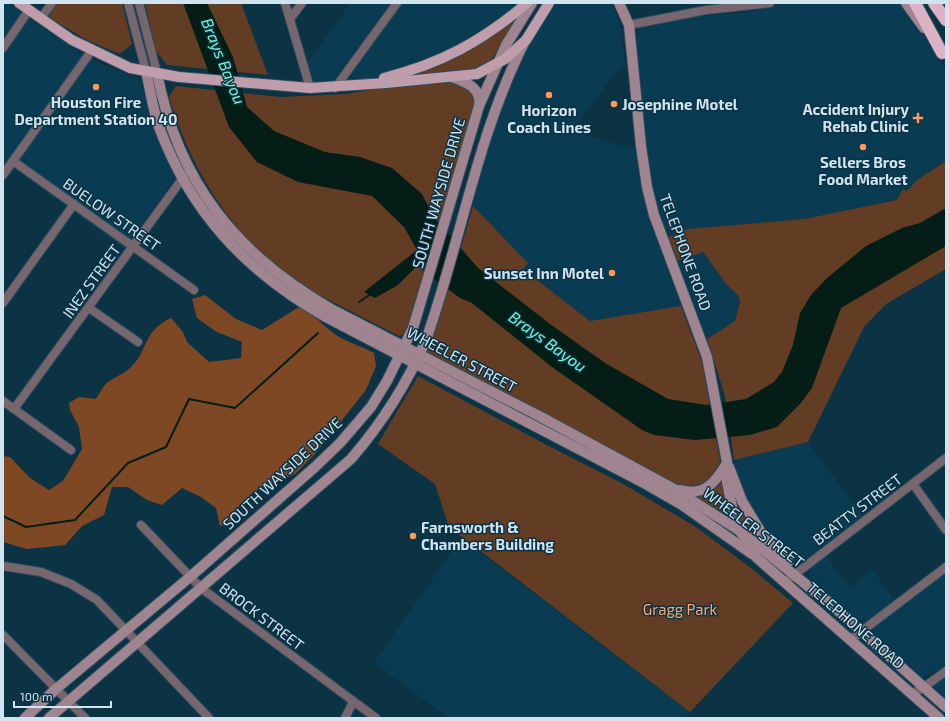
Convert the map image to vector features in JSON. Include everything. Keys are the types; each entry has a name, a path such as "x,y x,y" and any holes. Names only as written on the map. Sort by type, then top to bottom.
{"highway":[{"path":"915,3 944,56"},
{"path":"934,3 946,20"}],"main road":[{"path":"19,3 72,40 130,68 179,77 310,88 335,88 369,83 414,71 470,46 490,33 527,3"},
{"name":"SOUTH WAYSIDE DRIVE","path":"25,718 56,689 127,631 315,468 359,423 379,394 405,346 420,307 479,106 509,40 532,3"},
{"name":"SOUTH WAYSIDE DRIVE","path":"49,718 351,459 373,434 392,405 420,353 434,316 492,118 512,68 526,40 549,3"},
{"name":"TELEPHONE ROAD","path":"619,3 629,24 641,146 647,187 654,215 708,357 727,462 727,482 740,531 756,558 939,718"},
{"path":"906,3 944,56"},
{"path":"369,83 386,84 477,74 505,59 526,40"},
{"name":"WHEELER STREET","path":"146,71 159,126 182,179 263,276 400,356 682,505 756,558"},
{"name":"WHEELER STREET","path":"157,73 168,121 189,169 232,239"},
{"path":"452,77 471,85 477,92 479,106"},
{"name":"WHEELER STREET","path":"301,297 420,353 674,489 740,531 796,573"},
{"path":"359,423 373,434"},
{"path":"674,489 689,493 700,491 712,484 727,462"},
{"name":"TELEPHONE ROAD","path":"727,462 742,501 762,534 779,554 796,573 946,707"}],"street":[{"path":"41,18 52,3"},
{"path":"128,3 146,71"},
{"path":"138,3 157,73"},
{"path":"285,3 310,88"},
{"path":"290,19 302,3"},
{"path":"335,88 397,3"},
{"path":"629,24 706,10 770,3"},
{"path":"3,48 29,10"},
{"path":"3,175 92,50"},
{"name":"BUELOW STREET","path":"13,161 194,290"},
{"name":"INEZ STREET","path":"14,409 189,169"},
{"path":"3,303 74,204"},
{"path":"89,308 138,342"},
{"path":"3,401 71,450"},
{"name":"BEATTY STREET","path":"784,582 946,458"},
{"path":"913,484 946,530"},
{"name":"BROCK STREET","path":"141,525 201,588 376,718"},
{"path":"3,566 41,572 71,584 97,600 208,718"},
{"path":"850,640 946,567"},
{"path":"3,635 85,718"},
{"path":"912,694 924,688 946,671"},
{"path":"345,718 353,702"}],"shaded area":[{"path":"3,3 7,3 79,53 105,66 135,77 141,84 163,152 175,178 124,249 15,168 11,172 3,166"},
{"path":"351,3 390,3 334,79 323,82 315,81 307,63"},
{"path":"403,3 518,3 500,19 473,37 438,56 397,72 367,79 353,79 351,74"},
{"path":"550,3 611,3 619,20 626,67 620,67 572,131 636,150 641,187 650,223 681,306 590,321 523,269 528,263 473,206 479,178 495,122 517,63"},
{"path":"788,3 899,3 946,69 946,161 917,180 907,191 903,189 897,200 804,219 688,229 668,237 656,199 649,169 636,43 637,32 640,28 691,17 751,12"},
{"path":"703,252 727,285 738,295 740,301 735,321 707,339 678,261"},
{"path":"205,295 236,319 262,330 299,307 305,310 339,337 374,353 376,366 366,390 315,454 295,474 253,492 239,506 230,523 220,526 216,508 201,497 182,488 162,505 147,500 128,487 112,487 104,515 82,526 65,545 27,549 3,542 3,456 10,457 30,478 49,490 63,481 82,449 79,427 70,410 69,403 79,397 96,399 106,384 127,371 136,362 150,335 161,323 171,318 183,332 187,342 209,362 241,358 242,342 215,331 197,318 192,299"},
{"path":"808,442 863,516 806,558 795,562 790,559 756,520 740,484 734,460"},
{"path":"461,538 690,712 684,718 449,718 374,663"},
{"path":"824,554 849,587 873,570 895,601 872,617 859,621 854,618 809,576 809,568"},
{"path":"946,569 946,665 923,678 874,635 873,628"},
{"path":"946,674 946,700 934,688 936,683"}],"green space":[{"path":"56,3 122,3 132,44 120,54 87,40 50,18 49,13"},
{"path":"145,3 241,3 268,75 167,65 156,51"},
{"path":"519,13 489,64 478,69 418,75 418,72"},
{"path":"455,80 474,92 476,104 410,325 404,334 399,336 296,283 273,265 253,245 234,224 202,176 189,151 169,97 176,86 281,97 345,94 396,86"},
{"path":"946,161 946,269 886,304 864,327 808,442 734,460 725,396 707,339 735,321 740,301 738,295 727,285 703,252 678,261 668,237 688,229 804,219 897,200 903,189 907,191 917,180"},
{"path":"473,206 528,263 523,269 590,321 681,306 702,362 720,459 717,471 710,480 705,484 694,488 684,488 672,483 426,352 427,344 449,289"},
{"name":"Gragg Park","path":"418,376 625,485 696,527 751,568 793,603 690,712 449,527 435,484 378,444"},
{"path":"721,479 724,480 731,517 728,518 697,497 698,494"},
{"path":"737,497 762,540 759,541 743,527 739,519 735,498"}],"water":[{"name":"Brays Bayou","path":"183,3 207,3 233,57 247,107 274,131 325,152 360,157 392,168 422,194 434,217 478,268 550,324 605,363 668,399 707,405 746,399 774,382 782,372 793,345 800,313 811,295 827,278 866,246 902,228 920,223 946,208 946,246 841,308 812,388 800,404 777,427 750,435 695,440 654,435 642,430 552,367 472,303 460,298 417,266 398,285 375,298 364,292 417,250 404,227 372,196 298,182 257,162 229,127"}],"waterway":[{"path":"359,302 371,294"},
{"path":"3,516 26,527 75,520 128,463 166,447 189,399 235,408 318,333"}],"place":[{"name":"Houston Fire Department Station 40","path":"96,87"},
{"name":"Horizon Coach Lines","path":"549,95"},
{"name":"Josephine Motel","path":"614,104"},
{"name":"Accident Injury Rehab Clinic","path":"918,118"},
{"name":"Sellers Bros Food Market","path":"863,147"},
{"name":"Sunset Inn Motel","path":"612,273"},
{"name":"Farnsworth & Chambers Building","path":"413,536"}]}
